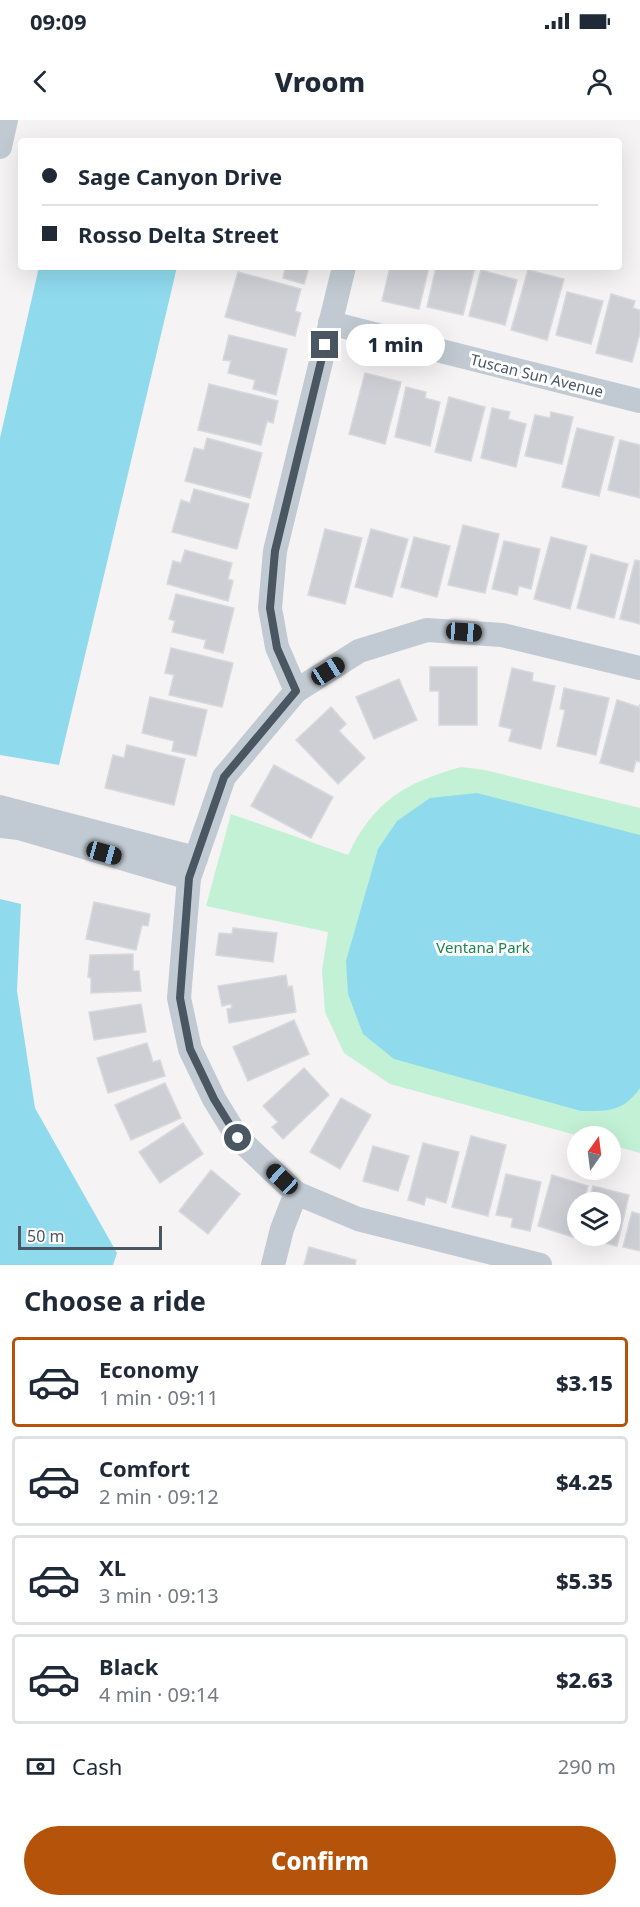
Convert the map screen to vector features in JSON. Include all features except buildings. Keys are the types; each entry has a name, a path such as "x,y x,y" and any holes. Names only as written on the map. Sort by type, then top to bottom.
{"street":[{"path":"0,147 6,120"},
{"path":"296,691 277,648 270,608 275,551 343,270"},
{"name":"Tuscan Sun Avenue","path":"330,323 640,401"},
{"path":"536,1265 358,1219 296,1193 238,1138 214,1099 190,1049 180,998 193,868 224,777 296,691 359,651 427,630 502,635 640,668"},
{"path":"0,807 193,868"},
{"path":"0,826 19,828 193,868"},
{"path":"273,1265 296,1193"}],"green space":[{"name":"Ventana Park","path":"461,767 485,770 640,808 640,1153 621,1148 621,1126 567,1126 567,1133 390,1084 344,1053 325,1012 322,970 328,932 206,906 231,814 348,855 358,836 380,808 407,788"}],"water":[{"path":"38,270 176,270 59,765 0,755 0,438"},
{"name":"Ventana Park","path":"477,793 640,835 640,1088 628,1102 615,1109 581,1111 394,1059 363,1034 348,994 346,961 378,849 397,821 430,798"},
{"path":"0,899 21,904 17,991 35,1108 117,1253 113,1265 0,1265"}],"route":[{"path":"238,1138 214,1099 190,1049 180,998 189,878 224,777 296,691 277,648 270,608 275,551 325,345"}]}
